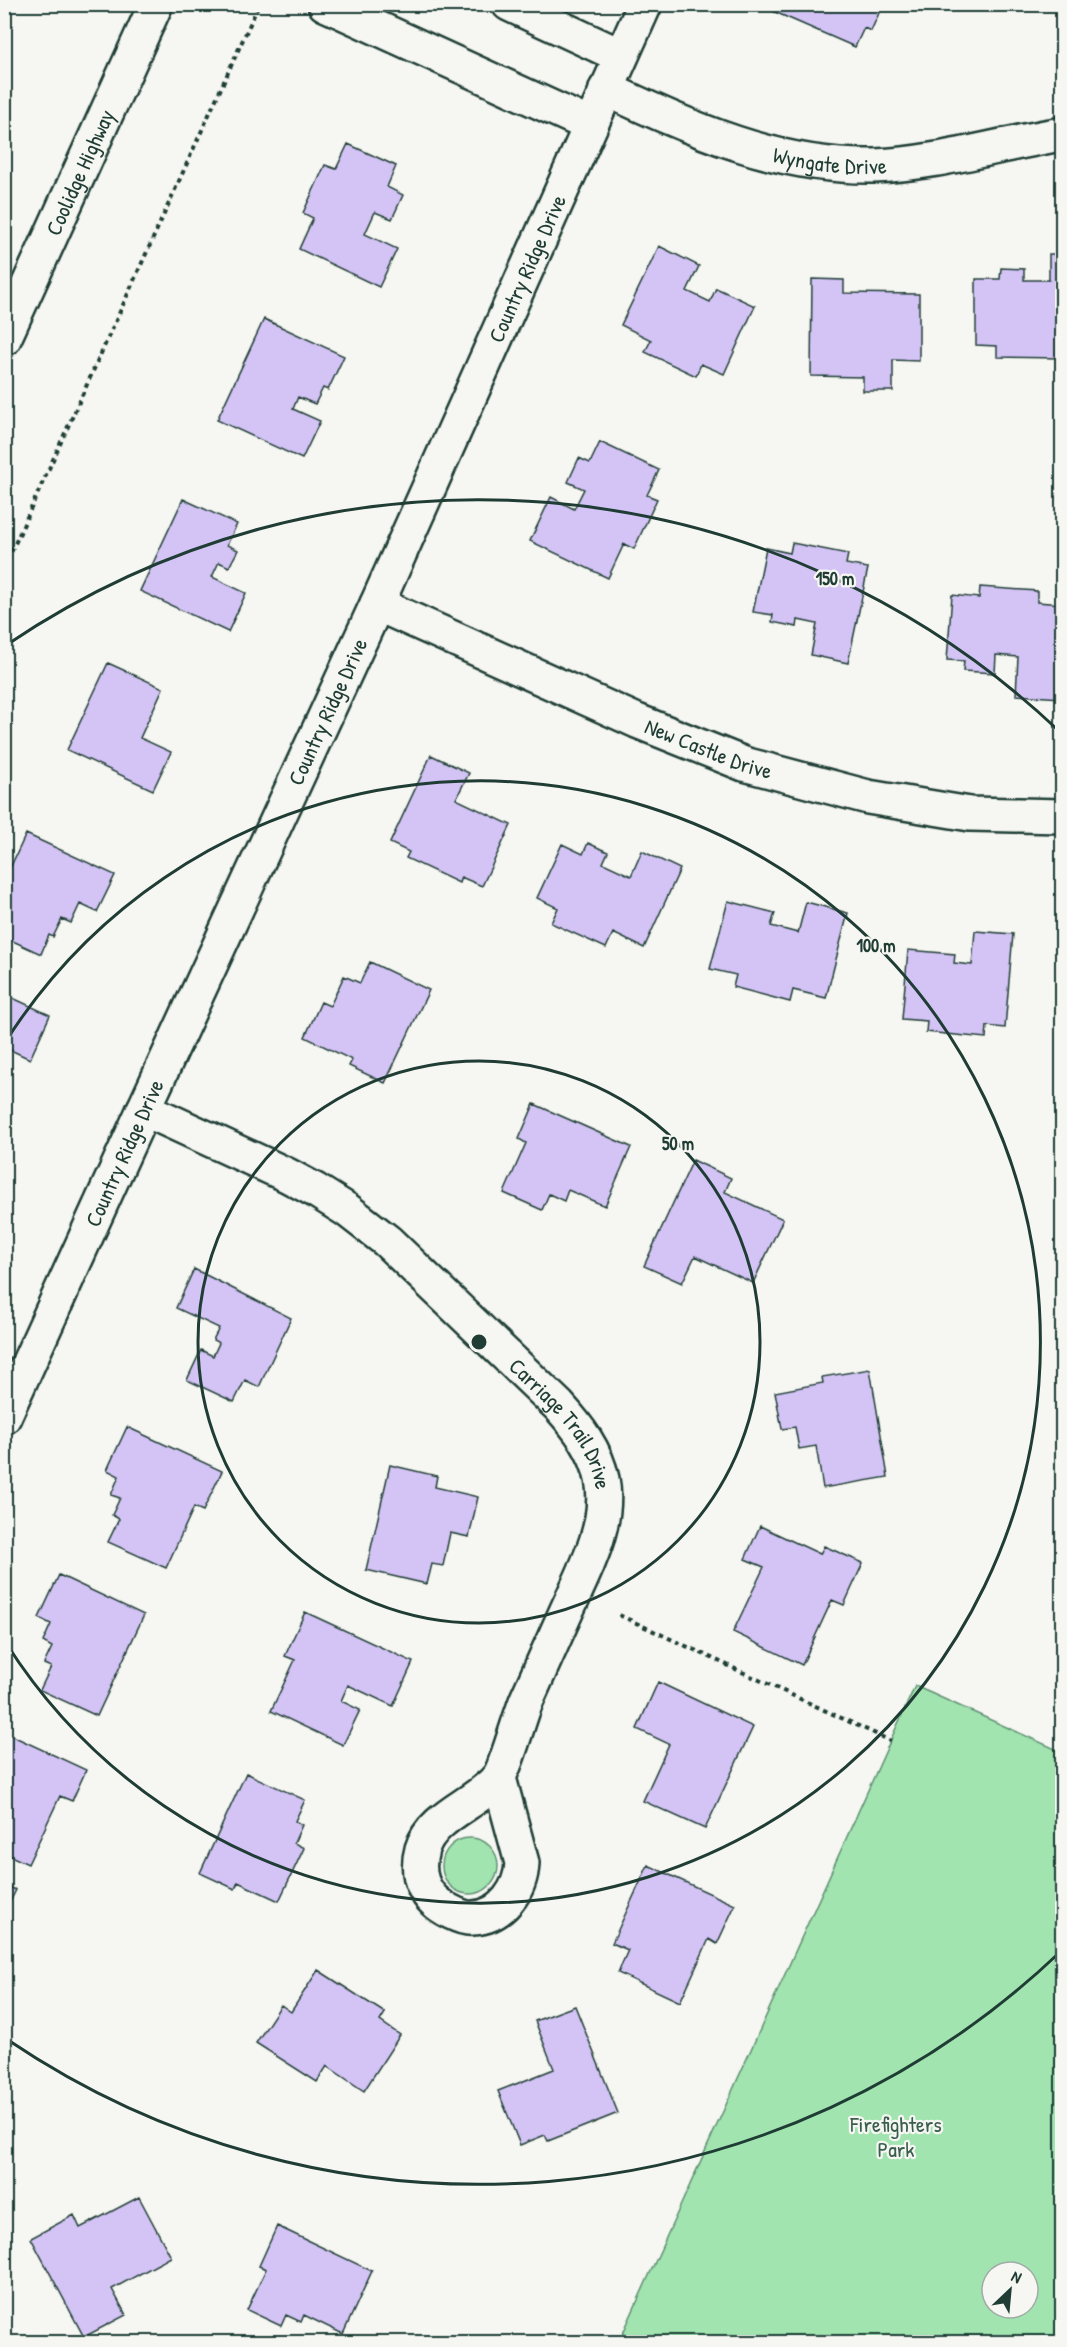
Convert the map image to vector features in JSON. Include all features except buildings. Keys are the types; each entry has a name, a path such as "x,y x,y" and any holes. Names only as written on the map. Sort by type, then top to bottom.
{"street":[{"name":"Coolidge Highway","path":"4,339 156,4"},
{"path":"325,4 590,125"},
{"path":"509,4 621,56"},
{"name":"Country Ridge Drive","path":"4,1417 377,604 645,4"},
{"name":"Wyngate Drive","path":"606,89 647,109 743,147 805,162 875,166 912,162 1062,134"},
{"name":"New Castle Drive","path":"377,604 637,721 744,764 868,797 970,814 1062,816"},
{"name":"Carriage Trail Drive","path":"144,1109 278,1171 347,1210 387,1241 559,1406 576,1424 592,1450 602,1479 603,1513 594,1551 518,1719 499,1778"}],"path":[{"path":"4,568 259,4"},
{"path":"619,1615 891,1741"}],"green space":[{"name":"Firefighters Park","path":"915,1686 1062,1752 1062,2342 619,2342"},
{"path":"470,1838 485,1843 493,1851 498,1866 493,1881 485,1889 470,1894 455,1889 447,1881 442,1866 447,1851 455,1843"}]}
